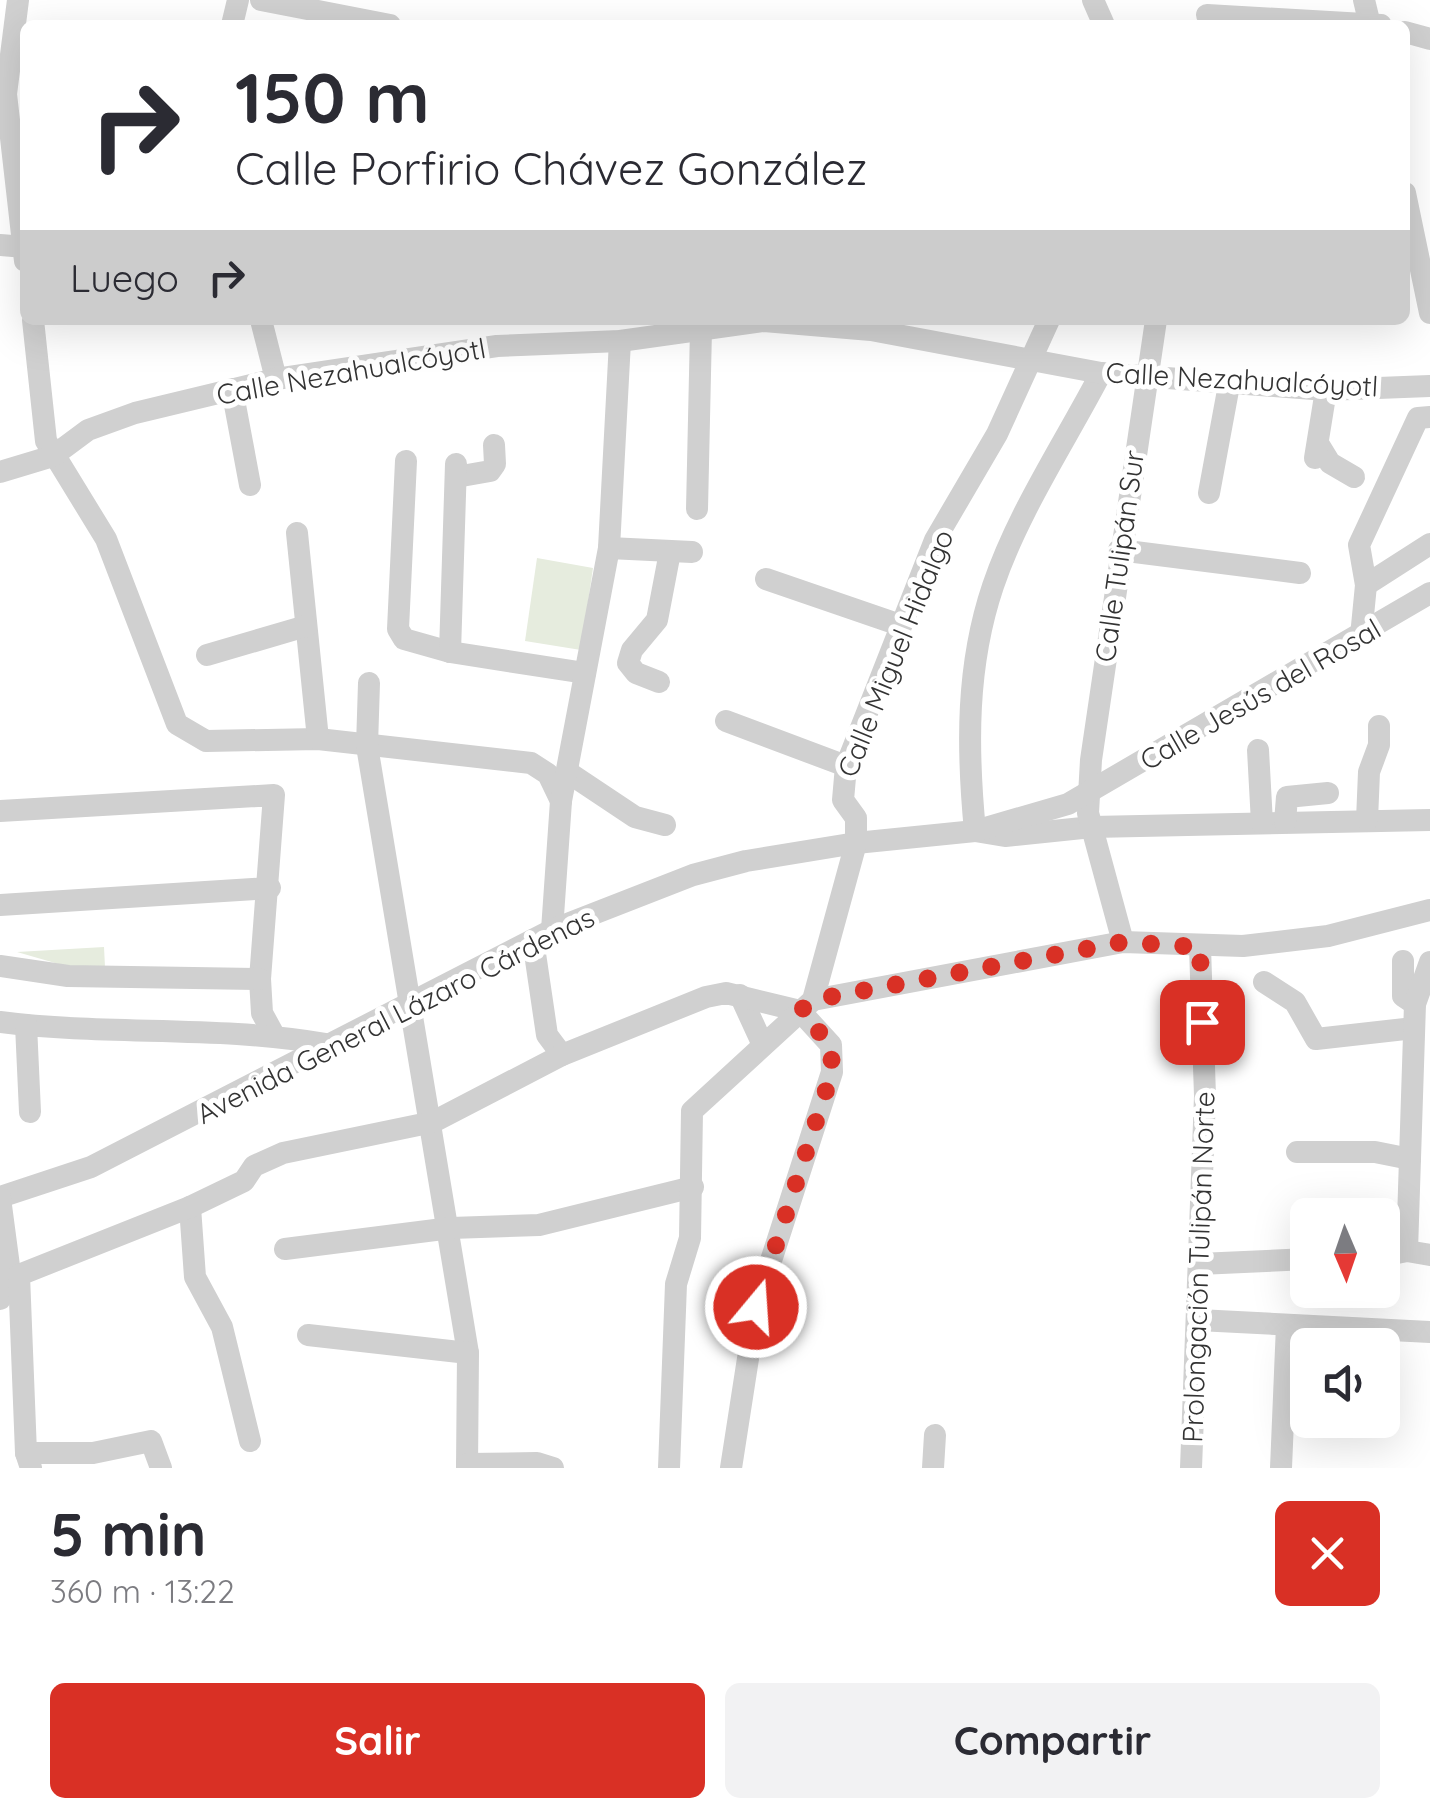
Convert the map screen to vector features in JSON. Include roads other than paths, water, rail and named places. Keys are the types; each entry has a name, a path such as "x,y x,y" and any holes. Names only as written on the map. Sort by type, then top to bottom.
{"street":[{"path":"18,0 10,95 18,250"},
{"path":"261,0 364,20"},
{"path":"1208,13 1262,20"},
{"path":"1337,20 1371,18"},
{"path":"1410,212 1426,274 1430,314"},
{"path":"34,325 44,427 53,456 106,539 177,724 206,741 318,739 531,763 548,774 561,801"},
{"path":"263,325 276,379"},
{"name":"Calle Nezahualcóyotl","path":"0,472 53,456 88,430 136,413 276,379 497,346 570,331 620,341 742,325"},
{"name":"Calle Nezahualcóyotl","path":"872,325 1102,373 1326,390 1424,386"},
{"name":"Calle Miguel Hidalgo","path":"856,843 856,818 842,800 846,766 935,540 996,434 1047,325"},
{"name":"Calle Tulipán Sur","path":"1123,942 1092,827 1089,794 1119,550 1155,325"},
{"path":"697,509 702,329"},
{"path":"562,1055 547,1035 543,935 561,801 609,548 620,341"},
{"path":"975,830 967,753 980,632 992,588 1006,552 1102,373"},
{"path":"1209,493 1229,385"},
{"path":"1360,636 1366,585 1359,545 1424,418 1424,386"},
{"path":"232,389 250,485"},
{"path":"1326,390 1317,451 1330,464 1354,477"},
{"path":"450,652 456,471 490,471 495,464 494,445"},
{"path":"406,462 398,629 404,639 450,652 585,674"},
{"path":"298,533 318,739"},
{"path":"1366,585 1430,544"},
{"path":"609,548 681,552 657,620 632,650 628,664 636,673 659,682"},
{"path":"1119,550 1300,573"},
{"path":"766,579 900,625"},
{"name":"Calle Jesús del Rosal","path":"1089,794 1430,594"},
{"path":"207,655 306,626"},
{"path":"369,683 366,746 433,1122 468,1352 466,1466 537,1463 553,1468"},
{"path":"726,721 846,766"},
{"path":"1367,820 1378,726"},
{"path":"1258,750 1274,822"},
{"path":"569,774 636,817 665,825"},
{"path":"1274,822 1287,797 1328,793"},
{"name":"Avenida General Lázaro Cárdenas","path":"0,1198 91,1167 543,935 694,875 746,860 975,830 1036,816 1089,794"},
{"path":"0,811 274,795 270,888 260,979 262,1013 274,1035"},
{"name":"Avenida General Lázaro Cárdenas","path":"975,830 1005,836 1092,827 1430,820"},
{"path":"669,1468 676,1284 690,1238 692,1112 762,1042 807,1006 856,843"},
{"path":"0,905 270,888"},
{"path":"160,1468 151,1441 28,1461 11,1364 19,1275 190,1207 244,1181 254,1166 283,1154 433,1122 562,1055 706,997 740,995 807,1006 1123,942 1200,947 1328,936 1430,910"},
{"name":"Prolongación Tulipán Norte","path":"1191,1468 1205,1096 1200,947"},
{"path":"1403,960 1403,996 1414,1016"},
{"path":"1419,1253 1410,1159 1414,1016 1430,962"},
{"path":"0,966 68,976 260,979"},
{"path":"1264,982 1296,1002 1316,1039 1414,1016"},
{"path":"740,995 762,1042"},
{"path":"731,1468 756,1307 832,1072 831,1045 807,1006"},
{"path":"0,1022 274,1035 326,1044"},
{"path":"26,1026 30,1112"},
{"path":"1297,1152 1375,1152 1410,1159"},
{"path":"285,1249 450,1228 574,1220 693,1187"},
{"path":"0,1198 3,1288"},
{"path":"190,1207 194,1276 222,1327 250,1441"},
{"path":"1199,1264 1290,1260"},
{"path":"1198,1320 1430,1332"},
{"path":"1282,1468 1287,1325"},
{"path":"308,1335 468,1352"},
{"path":"933,1468 935,1435"}]}
